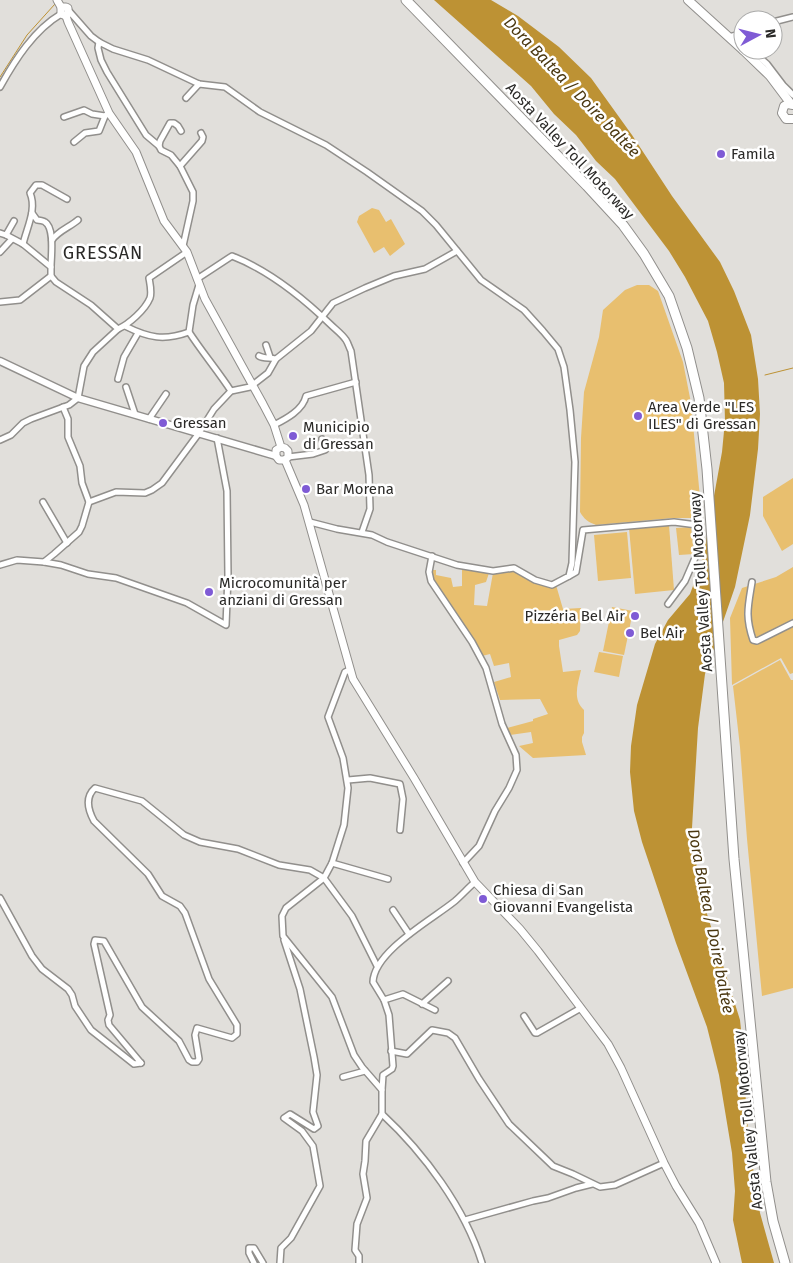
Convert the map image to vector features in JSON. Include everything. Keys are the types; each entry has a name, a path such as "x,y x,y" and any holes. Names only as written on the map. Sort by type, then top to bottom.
{"highway":[{"name":"Aosta Valley Toll Motorway","path":"406,0 623,225 644,254 669,296 687,348 699,398 707,469 729,740 772,1181 778,1220 791,1263"},
{"name":"Aosta Valley Toll Motorway","path":"414,0 590,180 625,219 647,249 673,293 692,347 704,398 711,453 729,740 734,859 766,1182 773,1221 785,1263"}],"main road":[{"path":"57,0 64,12 107,115 136,152 164,221 185,249 205,300 274,425 281,447"},
{"path":"692,1 733,41"},
{"path":"753,60 766,72 780,92 792,104"},
{"path":"780,92 783,108 782,115 786,119 792,120"},
{"path":"783,108 786,105 792,104"},
{"path":"281,447 276,450 276,456 279,460 286,458"},
{"path":"281,447 287,449 286,458 310,522 353,680 414,778 475,882 520,929 608,1044 621,1068 664,1163 676,1186 696,1216 716,1263"}],"street":[{"path":"0,87 20,53 52,19 64,12 91,36 113,49 148,60 199,84 225,87 260,112 326,145 422,211 436,225 481,280 524,310 558,349 564,367 575,462 572,564 569,576"},
{"path":"729,37 733,36"},
{"path":"0,440 11,435 31,418 63,407 78,398 84,366 93,352 118,329 125,326 141,310 150,297 149,278 185,249 193,192 180,166 171,155 162,150 146,135 107,72 101,60 98,48 99,42"},
{"path":"762,60 793,95"},
{"path":"186,98 199,84"},
{"path":"64,117 84,110 92,114 107,115 99,131 85,133 74,142"},
{"path":"159,146 170,123 174,122 182,131"},
{"path":"180,166 202,141 201,133"},
{"path":"23,244 32,213 33,201 30,192 36,185 42,185 67,199"},
{"path":"32,213 37,220 45,221 49,226 52,240 51,276 56,282 91,305 118,329"},
{"path":"52,240 56,235 78,220"},
{"path":"6,235 14,221"},
{"path":"0,233 23,244 51,267"},
{"path":"0,252 12,238"},
{"path":"89,502 116,492 145,493 162,484 214,409 231,391 253,385 268,374 276,359 311,331 333,303 394,276 424,269 457,251"},
{"path":"231,391 189,332 198,282 232,256 269,275 322,316 345,339 351,351 360,426 367,456 369,483 370,509 362,532"},
{"path":"0,302 20,300 51,276"},
{"path":"125,326 138,332 164,338 179,336 189,332"},
{"path":"118,379 124,357 138,332"},
{"path":"266,345 270,357"},
{"path":"259,356 276,359"},
{"path":"0,361 78,398 276,456"},
{"path":"274,425 290,418 305,401 306,396 356,382"},
{"path":"126,387 134,414"},
{"path":"149,418 166,394"},
{"path":"44,562 79,532 89,502 82,483 80,466 68,437 68,419 63,407"},
{"path":"0,565 17,560 44,562 88,574 116,578 187,603 226,625 228,576 227,491 218,438"},
{"path":"286,458 313,454 325,450 322,439"},
{"path":"43,502 67,543"},
{"path":"310,522 337,529 362,532 457,565 493,572 514,568 536,580 552,585 576,572 583,530 674,522 697,525 698,551 685,580 668,604"},
{"path":"432,556 431,580 472,642 486,668 502,724 516,755 517,770 510,788 495,811 479,846 463,863"},
{"path":"752,582 747,611 753,640 757,641 793,623"},
{"path":"280,1263 281,1248 291,1238 320,1186 313,1146 302,1131 284,1118 290,1114 314,1129 318,1126 313,1112 317,1075 300,989 283,936 282,916 286,908 324,878 332,863 344,825 348,780 328,717 345,672 350,670"},
{"path":"348,780 370,778 400,784 402,799 400,830"},
{"path":"0,898 32,956 42,968 68,989 75,1006 96,1034 134,1064 141,1063 109,1024 110,1015 94,944 95,940 104,941 142,1007 179,1041 192,1062 197,1062 199,1059 195,1035 197,1028 232,1038 237,1034 237,1025 209,978 185,913 180,906 162,896 148,874 94,821 89,812 88,803 95,788 142,802 184,835 200,842 238,848 279,865 310,870 324,878 352,916 377,966"},
{"path":"332,863 388,879"},
{"path":"359,1263 359,1256 355,1250 358,1224 367,1198 363,1174 366,1161 366,1141 382,1114 383,1075 392,1069 388,1014 384,1000 373,982 377,966 409,934 454,901 475,882"},
{"path":"393,910 409,934"},
{"path":"283,936 332,997 354,1055 382,1090"},
{"path":"422,1004 448,981"},
{"path":"384,1000 403,994 435,1010"},
{"path":"524,1016 534,1033 537,1033 581,1008"},
{"path":"391,1051 407,1054 432,1030 448,1033 455,1038 509,1124 553,1166 592,1184 600,1187 616,1185 664,1163"},
{"path":"343,1076 365,1071"},
{"path":"382,1114 400,1131 441,1183 465,1220 482,1263"},
{"path":"465,1220 592,1184"},
{"path":"254,1263 249,1253 249,1248 254,1248 263,1263"}],"shaded area":[{"path":"372,208 379,210 386,222 391,219 405,244 390,256 384,247 374,253 357,222 359,216"},
{"name":"Area Verde \"LES ILES\" di Gressan","path":"637,285 649,285 658,291 683,362 691,403 700,514 694,518 596,525 586,520 580,512 584,392 599,337 603,310 625,290"},
{"path":"793,478 793,544 782,551 763,516 763,497"},
{"path":"669,525 674,590 635,594 629,528"},
{"path":"691,527 694,554 679,555 676,528"},
{"path":"627,532 631,578 598,581 594,535"},
{"path":"463,567 489,573 486,582 475,585 474,605 487,606 493,573 513,570 546,586 556,585 563,609 581,608 580,631 577,635 559,640 559,646 563,672 581,670 577,686 577,696 580,706 584,710 582,742 586,755 533,758 519,746 533,743 531,732 510,735 507,728 533,721 533,719 548,714 540,699 500,700 494,682 511,677 509,663 494,666 490,654 482,656 433,578 433,570 436,570 436,575 451,578 453,587 462,586"},
{"path":"793,567 793,673 790,674 781,658 732,685 730,618 742,588 776,577"},
{"path":"612,607 633,611 624,655 603,651"},
{"path":"599,652 623,656 619,677 594,672"},
{"path":"780,660 791,680 793,680 793,988 762,996 733,686"}],"water":[{"name":"Dora Baltea / Doire baltée","path":"434,0 491,0 518,16 559,47 591,78 720,262 734,291 751,335 758,379 760,414 758,449 750,515 735,587 705,674 698,728 692,828 703,901 740,1020 745,1068 746,1113 752,1161 760,1213 774,1263 742,1263 733,1220 735,1191 732,1153 719,1075 707,1027 642,842 634,811 630,772 631,746 637,705 655,644 668,620 690,594 702,562 722,452 725,421 724,383 717,352 708,321 685,277 669,251 615,179 596,161 576,135 554,114 531,86"}],"waterway":[{"path":"0,77 27,35 55,4"},
{"path":"765,375 793,368"}],"place":[{"name":"Famila","path":"721,154"},
{"name":"Area Verde \"LES ILES\" di Gressan","path":"638,416"},
{"name":"Gressan","path":"163,423"},
{"name":"Municipio di Gressan","path":"293,436"},
{"name":"Bar Morena","path":"306,489"},
{"name":"Microcomunità per anziani di Gressan","path":"209,592"},
{"name":"Pizzéria Bel Air","path":"635,616"},
{"name":"Bel Air","path":"630,633"},
{"name":"Chiesa di San Giovanni Evangelista","path":"483,899"}],"district":[{"name":"GRESSAN","path":"103,253"}]}
